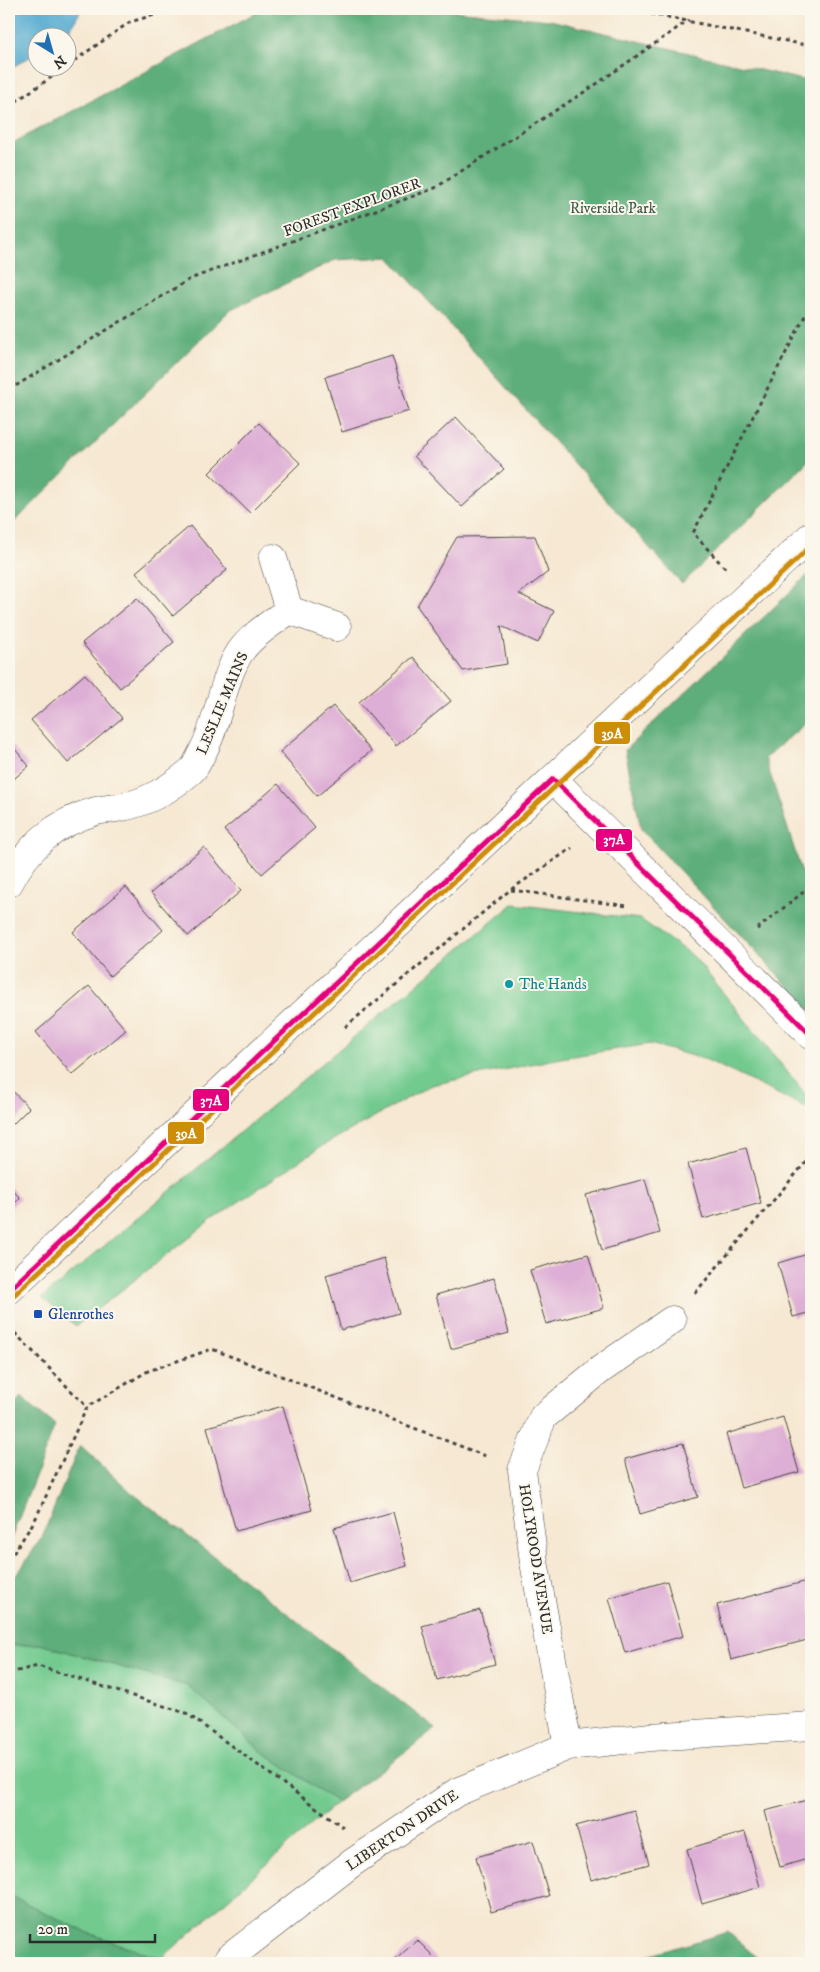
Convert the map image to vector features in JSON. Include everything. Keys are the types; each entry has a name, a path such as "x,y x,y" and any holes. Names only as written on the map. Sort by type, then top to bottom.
{"street":[{"path":"9,1290 811,536"},
{"path":"273,558 288,610 337,627"},
{"name":"LESLIE MAINS","path":"9,883 20,861 38,842 60,826 96,811 123,807 149,800 194,769 207,744 240,653 255,636 288,610"},
{"path":"553,779 811,1035"},
{"name":"HOLYROOD AVENUE","path":"568,1746 534,1562 522,1470 543,1417 600,1370 672,1320"},
{"name":"LIBERTON DRIVE","path":"226,1963 229,1958 372,1849 457,1792 568,1746 651,1737 811,1726"}],"path":[{"path":"78,58 130,22 175,9"},
{"path":"627,9 811,46"},
{"name":"FOREST EXPLORER","path":"9,390 190,279 435,188 592,87 689,20"},
{"path":"9,106 49,78"},
{"path":"749,594 693,533 811,304"},
{"path":"728,952 811,886"},
{"path":"672,1320 811,1156"},
{"path":"9,1327 87,1407"},
{"path":"9,1560 35,1520 87,1407 148,1371 212,1349 522,1470"},
{"path":"9,1673 38,1666 186,1713 372,1849"}],"green space":[{"name":"Riverside Park","path":"263,9 432,9 550,20 811,82 811,458 682,584 389,257 335,260 229,311 9,527 9,145"},
{"path":"811,572 811,719 765,758 811,901 811,1011 641,829 625,750"},
{"path":"513,904 640,919 694,957 811,1101 811,1110 707,1060 650,1044 560,1058 431,1085 322,1146 210,1221 76,1326 42,1298"},
{"path":"21,1397 55,1425 9,1544 9,1411"},
{"path":"80,1445 131,1492 436,1729 337,1802 260,1750 188,1686 40,1644 9,1646 9,1586 42,1537"},
{"path":"40,1644 188,1686 260,1750 337,1802 161,1959 83,1931 9,1895 9,1646"},
{"path":"9,1895 83,1931 161,1959 158,1963 9,1963"},
{"path":"728,1932 763,1963 625,1963"}],"water":[{"path":"21,9 82,9 71,28 28,28 28,58 9,69 9,15"}],"building":[{"path":"392,356 409,411 342,432 325,377"},
{"path":"456,417 504,469 462,507 414,456"},
{"path":"259,423 300,463 250,513 209,473"},
{"path":"190,526 227,570 173,616 136,572"},
{"path":"535,536 548,572 519,594 554,611 538,643 501,626 507,664 463,671 417,606 457,537"},
{"path":"137,598 174,642 120,688 82,643"},
{"path":"413,657 451,701 396,746 359,702"},
{"path":"85,674 122,718 68,763 31,720"},
{"path":"333,706 371,751 317,796 280,752"},
{"path":"9,742 29,766 9,783"},
{"path":"278,784 315,828 262,874 224,830"},
{"path":"204,847 241,891 188,936 151,893"},
{"path":"126,887 163,930 110,976 73,932"},
{"path":"89,986 126,1030 72,1075 36,1032"},
{"path":"9,1087 29,1108 9,1128"},
{"path":"746,1148 761,1203 703,1219 688,1164"},
{"path":"645,1179 660,1233 602,1250 586,1195"},
{"path":"9,1186 20,1198 9,1209"},
{"path":"811,1253 811,1312 793,1317 778,1263"},
{"path":"588,1254 604,1308 546,1324 530,1270"},
{"path":"384,1258 399,1313 341,1330 326,1275"},
{"path":"494,1278 509,1333 451,1349 436,1295"},
{"path":"283,1406 312,1510 236,1531 207,1427"},
{"path":"783,1417 799,1472 741,1488 726,1434"},
{"path":"683,1443 698,1497 640,1514 625,1459"},
{"path":"393,1512 407,1566 350,1583 334,1528"},
{"path":"811,1580 811,1639 731,1660 717,1605"},
{"path":"667,1581 683,1636 625,1653 609,1598"},
{"path":"480,1610 495,1664 437,1680 422,1626"},
{"path":"811,1799 811,1858 780,1867 765,1811"},
{"path":"634,1810 649,1864 591,1880 576,1826"},
{"path":"745,1832 760,1887 702,1904 687,1849"},
{"path":"533,1841 549,1896 491,1912 476,1857"},
{"path":"417,1940 440,1963 392,1963"}],"transit line":[{"name":"39A","path":"14,1295 811,546"},
{"name":"37A","path":"9,1290 553,779 811,1035"}],"place":[{"name":"The Hands","path":"509,984"},
{"name":"Glenrothes","path":"38,1314"}]}
